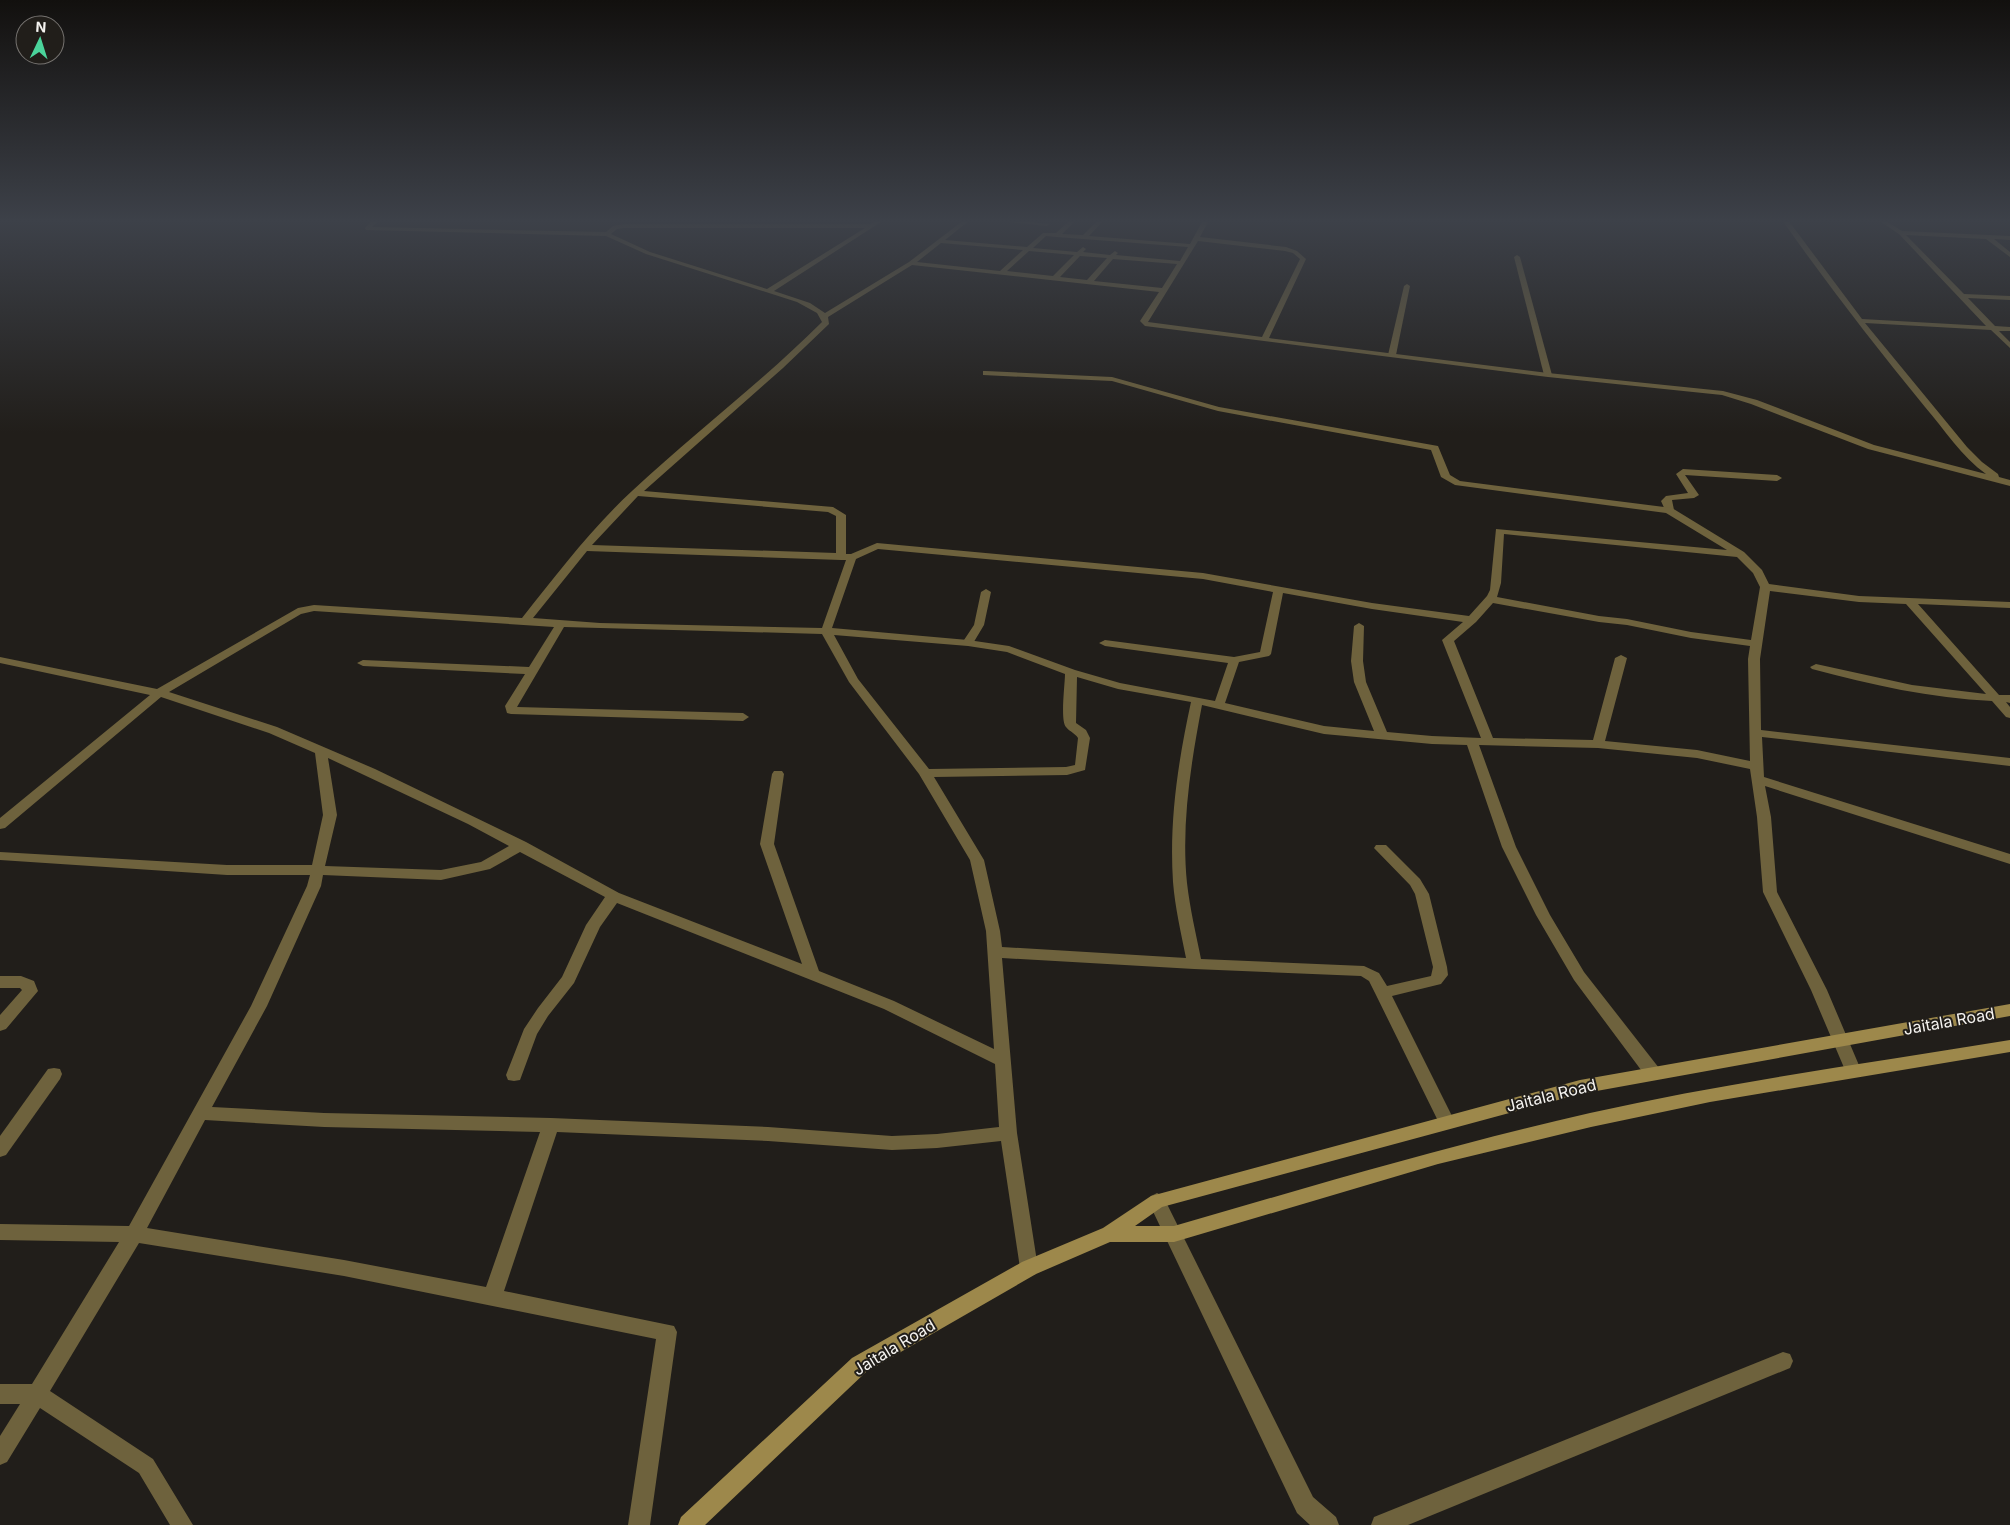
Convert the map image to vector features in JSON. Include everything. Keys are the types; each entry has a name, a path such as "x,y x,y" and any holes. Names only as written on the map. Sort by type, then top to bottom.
{"street":[{"path":"825,316 865,291"},
{"path":"1161,291 1144,321 1145,324 1548,375 1723,393 1754,402 1871,447 2008,483"},
{"path":"1265,339 1288,291"},
{"path":"1392,355 1405,291"},
{"path":"1526,291 1548,375"},
{"path":"1837,291 1890,360 1962,445 1986,471 2008,483"},
{"path":"1958,291 2010,346"},
{"path":"525,621 584,548 635,493 707,428 765,381 826,322 825,316 814,307 767,292"},
{"path":"1963,296 2010,298"},
{"path":"1860,321 2010,329"},
{"path":"986,373 1112,380 1218,409 1435,448 1446,477 1458,482 1669,510 1740,554 1758,572 1765,587 1754,659 1755,733 1757,773 1764,817 1770,892 1819,990 1853,1070"},
{"path":"1669,510 1666,500 1669,498 1694,495 1680,474 1683,472 1777,478"},
{"path":"635,493 830,509 841,515 841,557"},
{"path":"1489,742 1448,640 1472,620 1494,593 1499,531 1740,554"},
{"path":"584,548 852,558 877,546 1203,576 1372,606 1472,620"},
{"path":"852,558 826,631 853,680 925,773 977,860 993,930 1008,1134 1029,1268"},
{"path":"1765,587 1859,599 2010,606"},
{"path":"1105,643 1234,660 1265,654 1279,589"},
{"path":"968,643 979,625 986,592"},
{"path":"1490,599 1600,619 1627,622 1691,635 1756,644"},
{"path":"1909,601 2010,714"},
{"path":"0,825 159,693 298,611 314,608 645,629 773,628 826,631 968,643 1009,649 1071,672 1118,686 1197,700 1324,730 1432,740 1598,744 1697,754 2010,859"},
{"path":"560,624 511,706 511,710 743,717"},
{"path":"1359,626 1357,660 1360,682 1382,735"},
{"path":"1598,744 1621,658"},
{"path":"0,660 159,693 273,730 372,772 521,845 614,896 889,1005 1002,1060"},
{"path":"1219,705 1234,660"},
{"path":"363,663 532,671"},
{"path":"1816,667 1872,681 1941,694 2010,699"},
{"path":"925,773 1066,771 1081,767 1084,738 1082,734 1070,725 1069,719 1071,672"},
{"path":"1194,964 1180,884 1178,834 1186,754 1197,700"},
{"path":"1755,733 2010,762"},
{"path":"1472,741 1509,847 1543,915 1579,976 1653,1073"},
{"path":"0,1455 134,1234 259,1006 314,886 330,815 321,751"},
{"path":"778,774 767,844 812,973"},
{"path":"0,856 217,869 317,870 441,875 485,866 521,845"},
{"path":"1381,848 1415,882 1422,894 1440,967 1440,975 1436,980 1384,993"},
{"path":"514,1075 530,1033 543,1012 569,979 593,925 614,896"},
{"path":"994,952 1194,964 1364,971 1374,977 1384,993 1447,1122"},
{"path":"0,982 21,982 29,985 30,991 0,1025"},
{"name":"Jaitala Road","path":"688,1525 859,1365 1029,1268 1109,1234 1157,1201 1580,1087 2010,1010"},
{"name":"Jaitala Road","path":"1109,1234 1174,1234 1438,1157 1581,1122 1710,1095 1853,1070 2010,1046"},
{"path":"0,1150 54,1074"},
{"path":"200,1113 324,1120 551,1124 768,1134 892,1143 1008,1134"},
{"path":"492,1297 551,1124"},
{"path":"1157,1201 1305,1505 1328,1525"},
{"path":"0,1232 134,1234 344,1268 667,1332 639,1525"},
{"path":"1382,1525 1784,1361"},
{"path":"0,1394 36,1394 146,1466 182,1525"}]}
